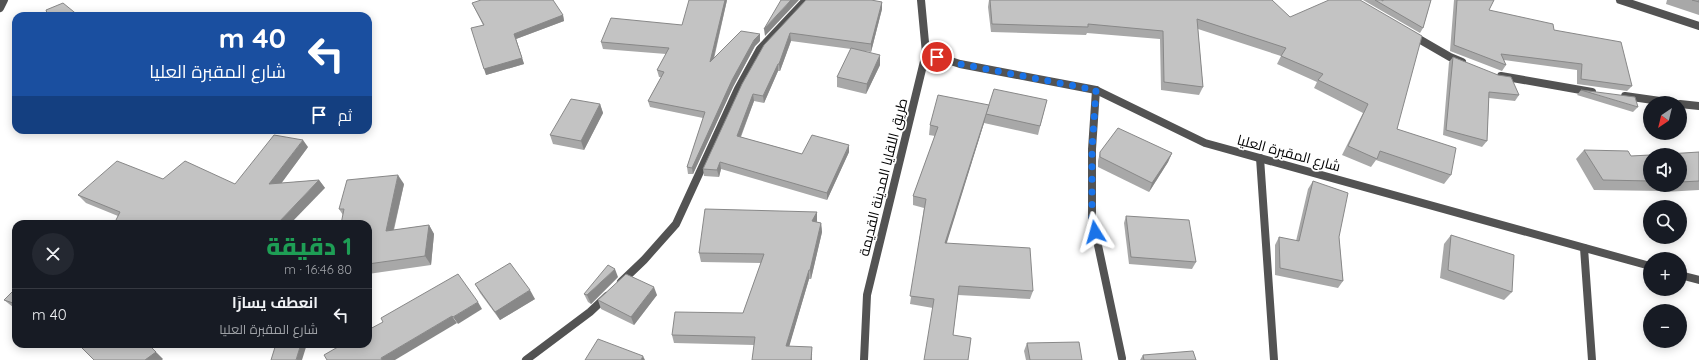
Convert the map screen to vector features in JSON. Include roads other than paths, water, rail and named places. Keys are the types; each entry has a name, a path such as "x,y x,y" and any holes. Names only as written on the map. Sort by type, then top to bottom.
{"street":[{"path":"0,8 4,0"},
{"path":"526,360 590,312 644,260 676,224 738,89 760,49 806,0"},
{"name":"طريق اللقايا المدينة القديمة","path":"864,360 867,295 926,53 921,0"},
{"path":"1620,0 1699,26"},
{"path":"1404,30 1450,57 1470,65"},
{"name":"شارع المقبرة العليا","path":"926,53 960,64 1096,90 1205,143 1643,264"},
{"path":"1496,75 1551,86 1597,92"},
{"path":"1096,90 1092,149 1092,217 1122,358"},
{"path":"1620,96 1643,99"},
{"path":"1687,105 1699,106"},
{"path":"1260,158 1274,360"},
{"path":"1584,248 1592,360"},
{"path":"1687,277 1699,280"}]}
